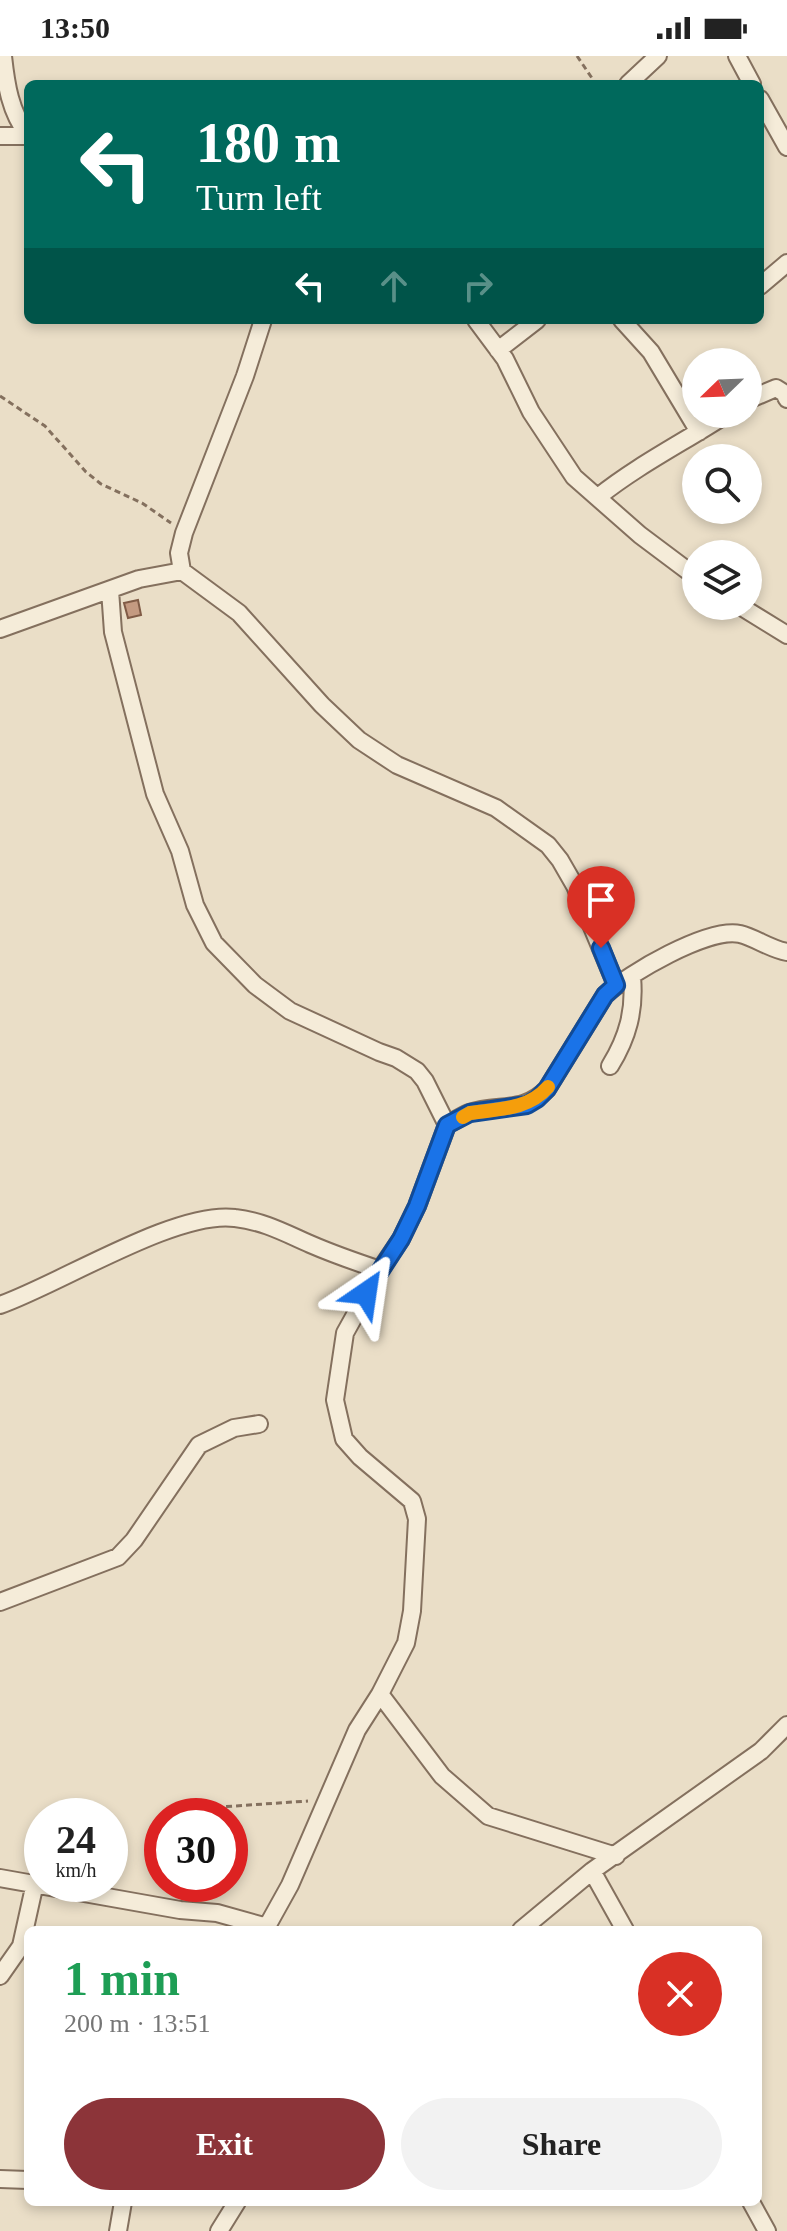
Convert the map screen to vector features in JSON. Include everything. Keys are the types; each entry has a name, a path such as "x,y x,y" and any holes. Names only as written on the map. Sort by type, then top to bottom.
{"street":[{"path":"3,56 13,109 24,130"},
{"path":"632,80 658,56"},
{"path":"737,56 750,80"},
{"path":"764,106 787,147"},
{"path":"0,136 24,135"},
{"path":"764,283 787,263"},
{"path":"262,324 245,376 184,533 179,553 182,571 239,613 322,705 359,740 397,765 496,808 548,845 575,886 616,985"},
{"path":"479,324 512,369 531,412 565,467 662,554 682,568"},
{"path":"498,350 532,324"},
{"path":"626,324 651,352 699,432"},
{"path":"762,394 776,388 787,399"},
{"path":"598,497 646,462 705,428"},
{"path":"0,629 139,579 182,571"},
{"path":"110,590 113,632 155,794 180,851 195,905 214,943 255,985 290,1011 408,1064 425,1081 447,1125"},
{"path":"762,620 787,635"},
{"path":"268,1926 290,1885 357,1730 406,1643 412,1611 417,1519 412,1501 360,1457 344,1439 335,1400 345,1333 401,1239 417,1206 447,1125 470,1113 527,1105 537,1099 547,1089 605,995 616,985 702,938 738,934 787,952"},
{"path":"610,1066 622,1047 634,1007 632,977"},
{"path":"0,1305 159,1234 199,1220 225,1217 278,1228 349,1260 380,1270"},
{"path":"0,1602 118,1557 134,1540 199,1445 234,1428 259,1424"},
{"path":"380,1694 442,1776 488,1816 616,1856"},
{"path":"526,1926 592,1871 761,1751 787,1725"},
{"path":"592,1871 623,1926"},
{"path":"0,1878 24,1881"},
{"path":"128,1900 217,1913 257,1926"},
{"path":"25,1926 31,1902"},
{"path":"0,1976 21,1946 24,1932"},
{"path":"0,2179 24,2180"},
{"path":"118,2231 122,2206"},
{"path":"219,2231 235,2206"},
{"path":"753,2206 767,2231"}],"path":[{"path":"577,56 593,80"},
{"path":"0,396 45,426 86,472 101,484 142,503 184,533"},
{"path":"248,1804 328,1800"}],"building":[{"path":"138,600 141,615 128,618 124,603"}],"slow traffic":[{"path":"463,1117 470,1113 527,1105 548,1087"}],"route":[{"path":"366,1293 401,1239 417,1206 447,1125 470,1113 527,1105 547,1089 605,995 616,985 601,948"}]}
